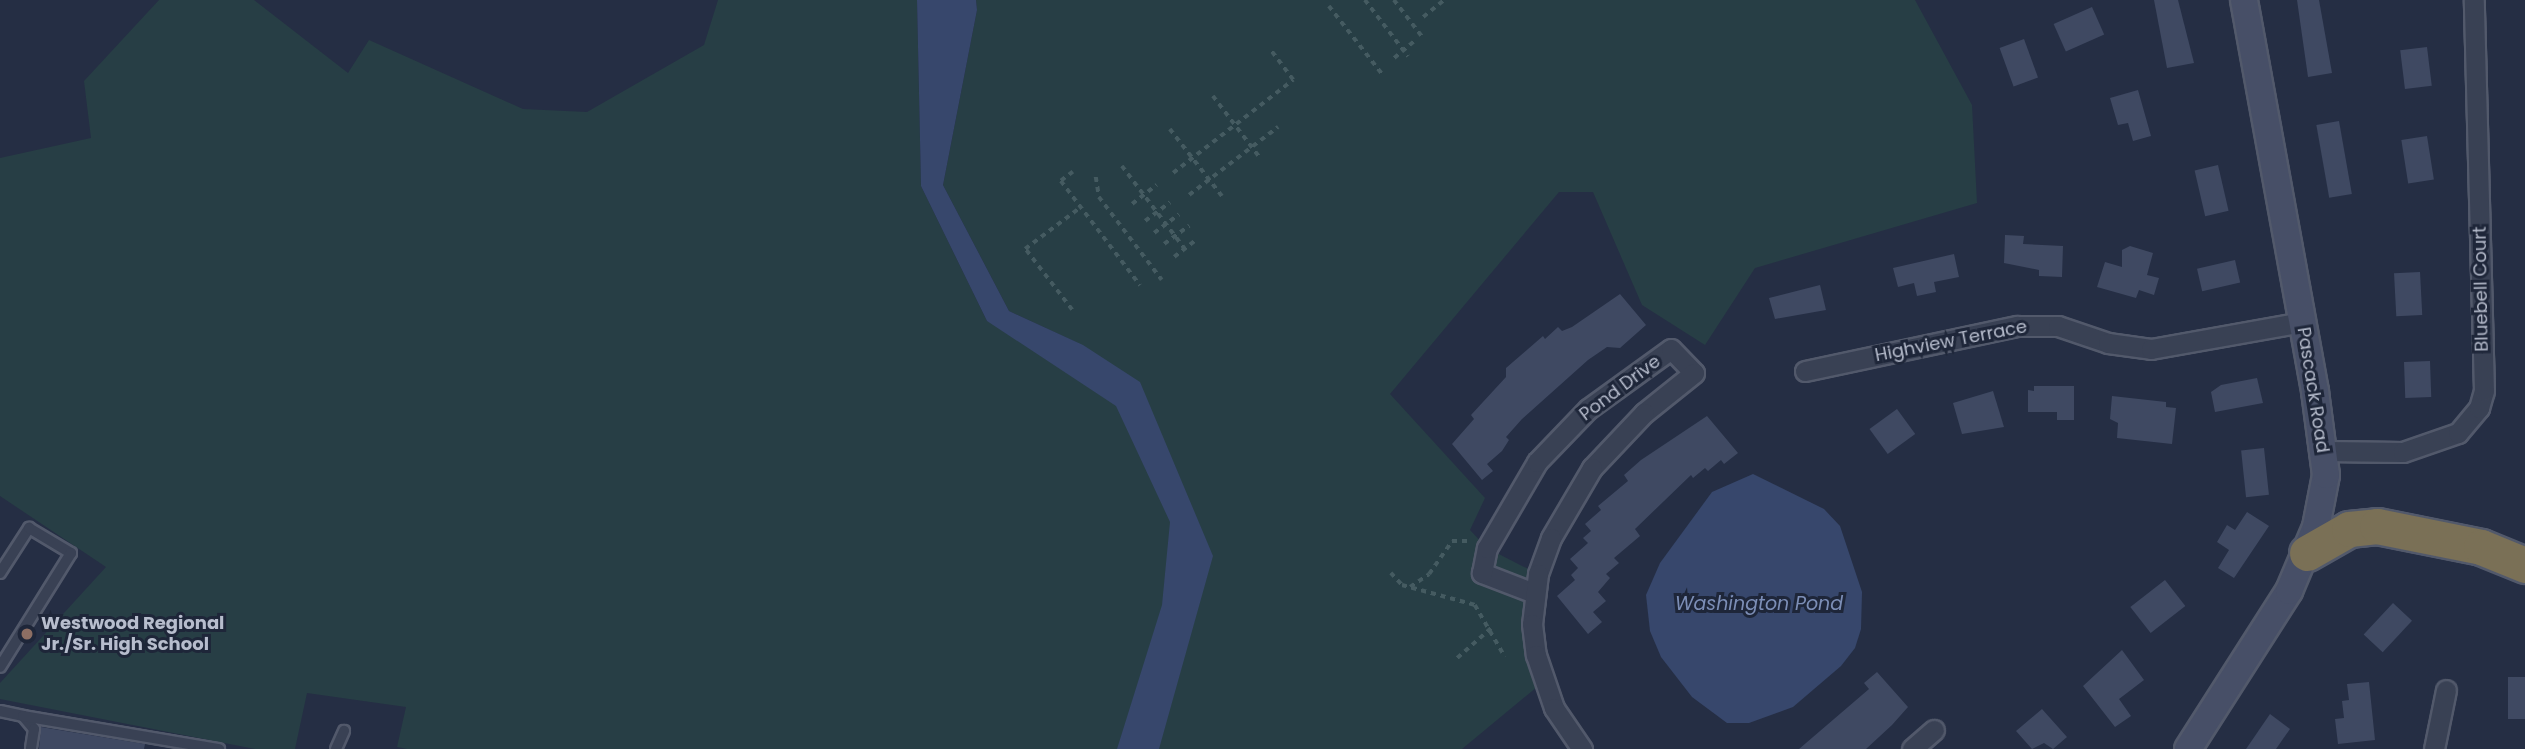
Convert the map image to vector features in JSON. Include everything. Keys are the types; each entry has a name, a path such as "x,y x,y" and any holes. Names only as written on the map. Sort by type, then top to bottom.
{"highway":[{"path":"2307,553 2350,529 2377,526 2481,547 2525,565"}],"street":[{"name":"Pascack Road","path":"2189,749 2260,642 2307,553 2323,500 2324,451 2244,0"},
{"name":"Bluebell Court","path":"2324,451 2403,452 2458,433 2479,408 2484,391 2474,0"},
{"name":"Highview Terrace","path":"1805,371 2017,326 2058,326 2108,343 2151,349 2302,322"},
{"name":"Pond Drive","path":"1534,593 1482,573 1487,548 1537,462 1588,409 1671,349 1694,373 1644,413 1592,468 1551,538 1534,593 1534,634 1543,682 1554,708 1582,749"},
{"path":"2434,749 2446,690"},
{"path":"1912,749 1934,730"}],"lane":[{"path":"0,573 29,528 71,553 0,667"},
{"path":"0,711 219,749"},
{"path":"23,716 34,729 31,749"},
{"path":"337,749 344,731"}],"path":[{"path":"1365,0 1408,56"},
{"path":"1394,0 1424,39"},
{"path":"1423,17 1444,0"},
{"path":"1329,6 1383,75"},
{"path":"1394,58 1414,41"},
{"path":"1173,173 1293,80 1271,51"},
{"path":"1213,96 1262,159"},
{"path":"1189,195 1278,127"},
{"path":"1170,129 1222,196"},
{"path":"1122,166 1185,249"},
{"path":"1073,172 1061,181 1140,285"},
{"path":"1096,177 1098,197 1162,280"},
{"path":"1132,204 1156,185"},
{"path":"1145,221 1170,202"},
{"path":"1072,310 1026,249 1081,207"},
{"path":"1154,233 1179,214"},
{"path":"1164,244 1189,226"},
{"path":"1174,257 1197,239"},
{"path":"1408,587 1429,574 1452,541 1469,541"},
{"path":"1391,573 1408,587 1475,605 1491,628 1505,657"},
{"path":"1457,659 1491,628"}],"shaded area":[{"path":"159,0 254,0 348,73 369,40 523,109 587,112 704,45 718,0 917,0 921,186 987,321 1078,343 1009,311 943,185 977,10 976,0 1915,0 1972,105 1977,203 1755,268 1705,345 1642,305 1593,192 1559,192 1390,394 1485,498 1470,530 1487,548 1538,574 1543,682 1462,749 407,749 397,747 406,707 307,693 295,749 255,749 0,699 0,683 106,567 0,496 0,158 91,138 84,81"}],"water":[{"path":"917,0 976,0 977,10 943,185 1009,311 1083,345 1140,382 1213,556 1159,749 1117,749 1162,605 1170,522 1116,406 987,321 921,186"},
{"name":"Washington Pond","path":"1753,474 1824,509 1840,526 1862,592 1861,629 1855,648 1841,666 1793,707 1749,723 1727,723 1692,697 1661,657 1650,631 1646,595 1660,563 1712,492"}],"building":[{"path":"2154,0 2178,0 2194,63 2167,68"},
{"path":"2297,0 2319,0 2332,73 2308,77"},
{"path":"2092,7 2104,34 2066,51 2054,24"},
{"path":"2024,39 2038,78 2014,86 2000,48"},
{"path":"2427,47 2432,86 2405,89 2400,50"},
{"path":"2138,90 2151,136 2133,141 2128,123 2118,125 2110,98"},
{"path":"2339,121 2352,194 2329,198 2316,125"},
{"path":"2427,136 2434,179 2408,184 2401,140"},
{"path":"2218,165 2229,211 2205,216 2195,170"},
{"path":"2005,235 2024,236 2023,244 2063,246 2062,277 2039,276 2039,270 2004,263"},
{"path":"2130,246 2153,253 2147,275 2159,278 2154,295 2139,290 2136,298 2097,287 2105,262 2122,267 2122,250"},
{"path":"1954,254 1959,277 1934,282 1936,292 1917,296 1914,283 1898,287 1893,268"},
{"path":"2235,260 2240,282 2202,291 2197,269"},
{"path":"2420,272 2422,315 2396,316 2394,273"},
{"path":"1820,285 1826,310 1775,319 1769,298"},
{"path":"1620,294 1646,325 1620,348 1607,347 1588,360 1522,419 1506,437 1509,440 1502,451 1487,464 1493,471 1482,480 1452,444 1474,419 1471,415 1506,377 1506,368 1543,336 1545,339 1558,327 1562,331 1572,327"},
{"path":"2430,361 2431,397 2405,398 2404,362"},
{"path":"2257,378 2263,403 2215,412 2211,392 2221,385"},
{"path":"2034,386 2074,386 2074,420 2057,420 2057,412 2028,412 2028,390 2034,391"},
{"path":"1993,391 2004,427 1962,434 1953,403"},
{"path":"2112,396 2166,402 2166,407 2176,408 2172,444 2117,438 2118,423 2110,419"},
{"path":"1897,409 1915,434 1888,454 1869,429"},
{"path":"1707,416 1738,453 1724,464 1721,460 1708,471 1705,468 1693,478 1691,475 1635,529 1640,536 1614,558 1619,563 1606,574 1610,578 1598,592 1606,601 1593,612 1602,622 1588,634 1557,596 1575,580 1571,575 1578,568 1570,559 1588,543 1583,538 1591,531 1585,524 1601,510 1598,506 1628,481 1624,475 1641,460"},
{"path":"2264,448 2269,495 2246,497 2241,450"},
{"path":"2247,512 2269,526 2234,578 2218,568 2229,550 2217,542 2227,525 2235,530"},
{"path":"2165,580 2185,606 2151,633 2130,607"},
{"path":"2393,603 2412,621 2383,652 2364,634"},
{"path":"2122,650 2144,680 2119,699 2131,716 2115,727 2083,686"},
{"path":"1877,672 1908,707 1892,725 1866,749 1799,749 1869,689 1864,683"},
{"path":"2508,677 2525,677 2525,719 2508,719"},
{"path":"2369,682 2375,740 2338,744 2335,719 2344,718 2342,701 2349,700 2347,684"},
{"path":"2042,709 2067,737 2053,749 2044,743 2032,749 2016,731"},
{"path":"2270,714 2290,729 2276,749 2246,749"},
{"path":"41,727 145,744 144,749 39,749"}],"place":[{"name":"Westwood Regional Jr./Sr. High School","path":"27,634"}]}
